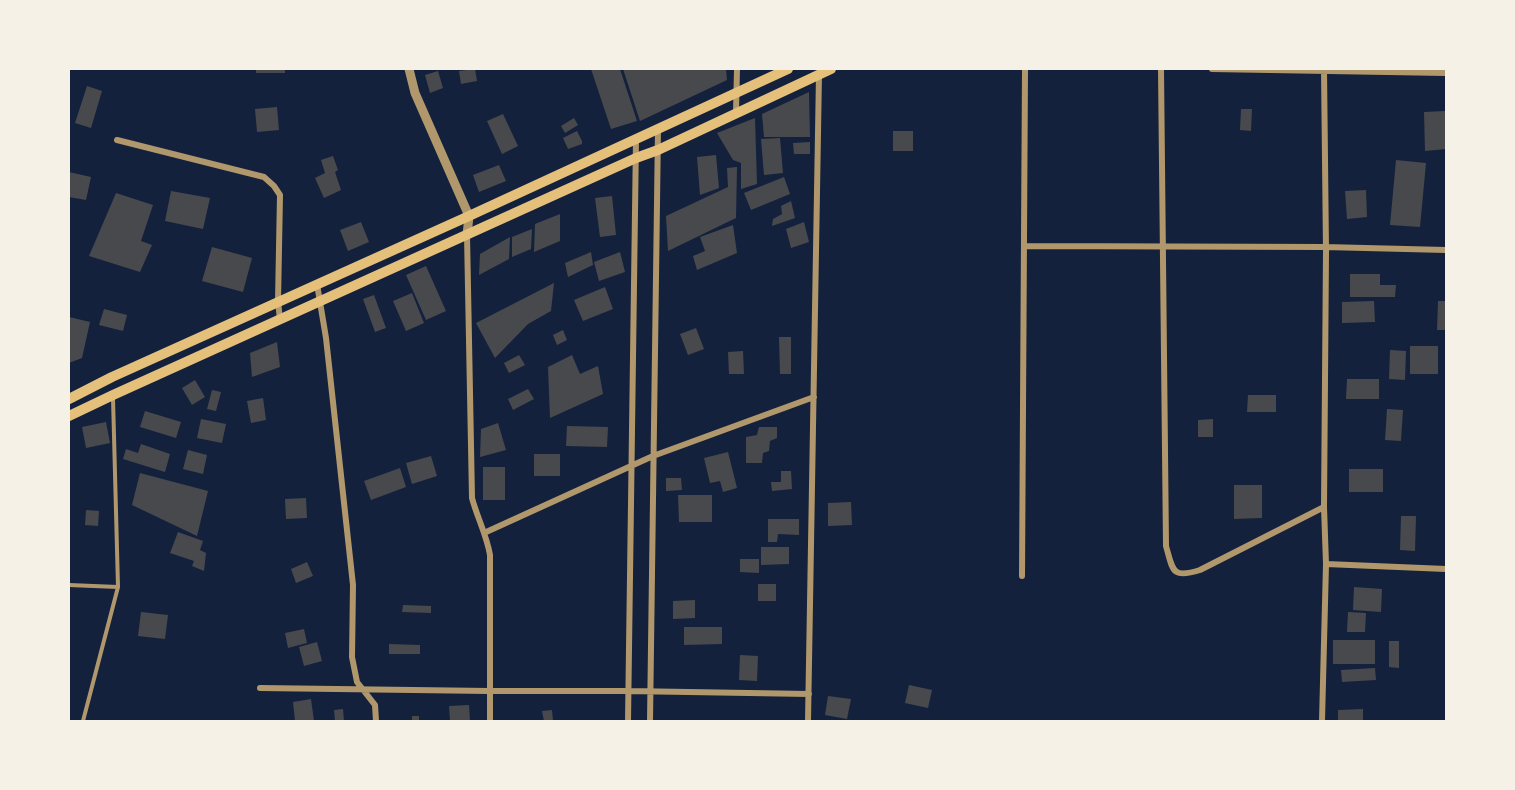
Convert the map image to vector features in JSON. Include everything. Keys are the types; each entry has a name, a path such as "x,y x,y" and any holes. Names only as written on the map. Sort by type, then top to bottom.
{"main road":[{"path":"69,399 112,377 788,69"},
{"path":"69,416 658,150 831,69"}],"street":[{"path":"409,69 415,93 469,216 467,236 472,498 489,545 491,579 490,721"},
{"path":"736,112 737,69"},
{"path":"1022,576 1025,69"},
{"path":"1161,69 1166,546 1172,569 1186,574 1200,570 1324,507"},
{"path":"1212,69 1446,73"},
{"path":"1322,721 1326,564 1324,70"},
{"path":"808,721 819,74"},
{"path":"650,721 658,129"},
{"path":"628,721 636,139"},
{"path":"117,140 264,177 274,186 279,195 278,301 280,320"},
{"path":"1024,246 1325,247 1446,250"},
{"path":"317,284 321,301 353,585 352,657 357,682 375,705 376,721"},
{"path":"484,533 631,465 814,397"},
{"path":"1326,564 1446,569"},
{"path":"260,688 809,694"}],"lane":[{"path":"83,721 118,586 113,395"},
{"path":"69,585 118,586"}],"building":[{"path":"256,69 285,69 285,73 256,73"},
{"path":"475,69 477,81 461,84 459,71"},
{"path":"591,69 620,69 637,121 611,129"},
{"path":"623,69 726,69 727,80 640,121"},
{"path":"438,71 443,88 430,93 425,75"},
{"path":"87,86 102,91 91,128 75,123"},
{"path":"809,92 810,137 764,137 762,114"},
{"path":"277,107 279,130 257,132 255,109"},
{"path":"1241,109 1252,109 1251,131 1240,130"},
{"path":"1445,111 1446,149 1425,151 1424,112"},
{"path":"503,114 518,146 502,154 487,121"},
{"path":"574,118 578,125 565,133 561,126"},
{"path":"755,118 757,184 741,189 741,163 733,160 717,133"},
{"path":"577,131 582,144 568,149 563,138"},
{"path":"893,131 913,131 913,151 893,151"},
{"path":"780,138 783,173 764,175 761,139"},
{"path":"810,142 810,154 794,154 793,143"},
{"path":"716,155 719,188 700,195 697,157"},
{"path":"333,156 341,190 324,198 315,178 325,173 321,160"},
{"path":"1396,160 1426,163 1420,227 1390,225"},
{"path":"499,165 506,181 479,192 473,175"},
{"path":"737,167 736,218 668,251 666,216 728,187 727,168"},
{"path":"69,172 91,177 86,200 69,197"},
{"path":"784,177 790,194 751,210 744,193"},
{"path":"1366,190 1367,217 1347,219 1345,191"},
{"path":"171,191 210,198 203,229 165,221"},
{"path":"116,193 153,205 141,241 152,245 140,272 89,256"},
{"path":"612,196 616,235 600,237 595,198"},
{"path":"791,201 795,218 772,226 773,219 782,214 781,206"},
{"path":"560,214 560,241 534,252 535,224"},
{"path":"361,222 369,242 348,251 340,230"},
{"path":"804,222 809,242 791,248 786,229"},
{"path":"733,225 737,253 697,270 693,256 705,251 700,237"},
{"path":"532,229 531,249 512,257 512,237"},
{"path":"510,237 509,259 479,275 480,254"},
{"path":"212,247 252,258 243,292 202,281"},
{"path":"591,252 593,265 568,277 565,263"},
{"path":"620,252 625,272 599,281 594,262"},
{"path":"426,266 446,311 426,320 406,275"},
{"path":"1350,274 1380,274 1380,285 1396,285 1395,297 1350,297"},
{"path":"554,283 551,311 528,324 495,358 476,323"},
{"path":"605,287 613,309 583,321 574,300"},
{"path":"412,293 424,323 406,331 393,301"},
{"path":"374,295 386,328 375,332 363,299"},
{"path":"1374,301 1375,322 1342,323 1342,302"},
{"path":"1438,301 1446,301 1446,330 1437,330"},
{"path":"104,309 127,315 123,331 99,325"},
{"path":"69,317 90,322 82,358 69,363"},
{"path":"696,328 704,349 688,355 680,334"},
{"path":"563,330 567,340 557,345 553,335"},
{"path":"779,337 791,337 791,374 780,374"},
{"path":"277,342 280,367 252,377 250,353"},
{"path":"1410,346 1438,346 1438,374 1410,374"},
{"path":"1390,350 1406,351 1405,380 1389,379"},
{"path":"743,351 744,374 729,374 728,352"},
{"path":"519,355 525,365 509,373 504,363"},
{"path":"572,355 580,374 598,366 603,394 550,418 548,367"},
{"path":"1347,379 1379,379 1379,399 1346,399"},
{"path":"195,380 205,397 192,405 182,388"},
{"path":"528,389 534,399 513,410 508,399"},
{"path":"212,390 221,392 216,411 207,409"},
{"path":"1248,395 1276,395 1276,412 1247,412"},
{"path":"263,398 266,420 251,423 247,401"},
{"path":"1387,409 1403,410 1401,441 1385,440"},
{"path":"145,411 181,422 176,438 140,427"},
{"path":"201,419 226,424 222,443 197,438"},
{"path":"1213,419 1213,437 1198,437 1198,420"},
{"path":"106,422 110,443 86,448 82,427"},
{"path":"498,423 506,450 480,457 481,429"},
{"path":"567,426 608,427 607,447 566,446"},
{"path":"759,427 777,427 777,438 770,441 769,451 763,453 762,463 746,463 746,437 757,435"},
{"path":"141,444 170,454 165,472 123,459 126,449 138,453"},
{"path":"188,450 207,455 203,474 183,469"},
{"path":"728,452 737,488 723,492 720,481 710,483 704,458"},
{"path":"534,454 560,454 560,476 534,476"},
{"path":"431,456 437,476 412,484 406,463"},
{"path":"483,467 505,467 505,500 483,500"},
{"path":"400,468 406,487 371,500 364,481"},
{"path":"1349,469 1383,469 1383,492 1349,492"},
{"path":"781,471 791,471 792,489 772,491 771,482 781,482"},
{"path":"140,473 208,491 197,536 132,505"},
{"path":"666,478 681,478 682,490 666,491"},
{"path":"1234,485 1262,485 1262,518 1234,519"},
{"path":"678,495 712,495 712,522 679,522"},
{"path":"306,498 307,518 286,519 285,499"},
{"path":"851,502 852,525 828,526 828,503"},
{"path":"86,510 99,511 98,526 85,525"},
{"path":"1401,516 1416,516 1415,551 1400,550"},
{"path":"768,519 799,519 799,535 778,534 777,542 768,542"},
{"path":"178,532 203,541 200,550 206,553 204,571 192,566 194,561 170,553"},
{"path":"761,547 789,547 789,564 761,565"},
{"path":"740,559 759,559 759,573 740,572"},
{"path":"307,562 313,576 296,583 291,569"},
{"path":"758,584 776,584 776,601 758,601"},
{"path":"1354,587 1382,589 1381,612 1353,610"},
{"path":"695,600 695,618 673,619 673,601"},
{"path":"403,605 431,606 431,613 402,612"},
{"path":"141,612 168,615 165,639 138,636"},
{"path":"1348,612 1366,613 1365,632 1347,632"},
{"path":"684,627 722,627 722,644 684,645"},
{"path":"304,629 307,643 288,648 285,633"},
{"path":"1333,640 1375,640 1375,664 1333,664"},
{"path":"1389,641 1399,641 1399,668 1389,667"},
{"path":"317,642 322,661 304,666 299,647"},
{"path":"389,644 420,645 420,654 389,654"},
{"path":"740,655 758,656 757,681 739,680"},
{"path":"1375,668 1376,680 1342,682 1341,670"},
{"path":"909,685 932,690 928,708 905,703"},
{"path":"828,696 851,699 847,719 825,715"},
{"path":"311,699 314,721 295,721 293,702"},
{"path":"469,705 470,721 450,721 449,706"},
{"path":"343,709 344,721 335,721 334,710"},
{"path":"1363,709 1363,721 1338,721 1338,710"},
{"path":"552,710 553,721 544,721 542,711"},
{"path":"412,716 419,716 419,721 412,721"}]}
